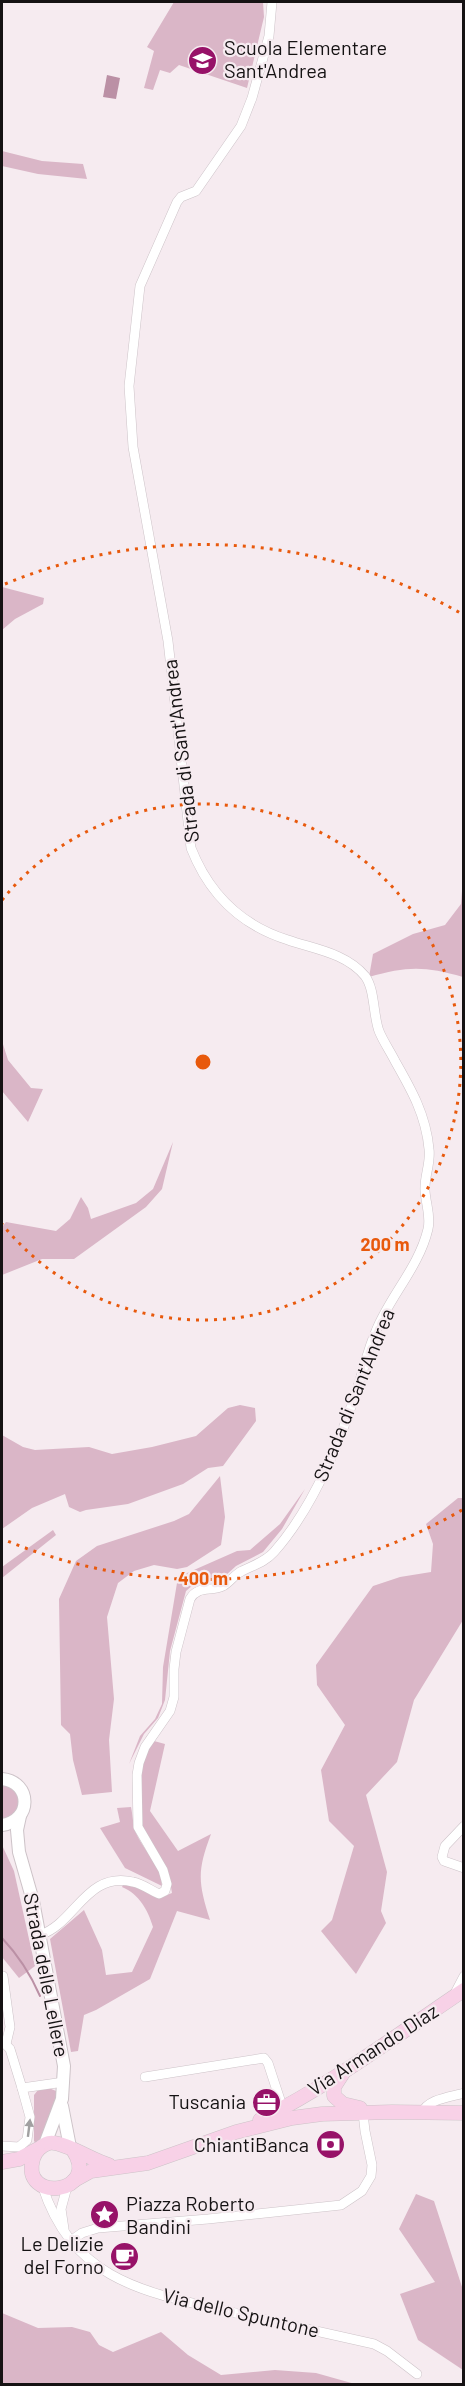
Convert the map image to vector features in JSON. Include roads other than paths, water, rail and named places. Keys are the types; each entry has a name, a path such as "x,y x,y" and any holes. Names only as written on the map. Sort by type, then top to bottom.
{"main road":[{"name":"Via Armando Diaz","path":"39,2182 54,2190 70,2184 91,2171 152,2162 287,2113 311,2091 459,1993"},
{"path":"344,2071 334,2087 336,2099 352,2107 392,2112 464,2113"},
{"path":"318,2090 327,2095 328,2106 318,2114 307,2109 305,2102 311,2091 318,2090"},
{"name":"Via Armando Diaz","path":"287,2113 392,2112"},
{"name":"Via Armando Diaz","path":"42,2147 58,2142 93,2160 114,2167"},
{"path":"2,2164 19,2159 42,2147"},
{"path":"39,2182 33,2174 32,2161 42,2147"},
{"path":"70,2184 79,2169 77,2156 71,2149"},
{"path":"2,2164 18,2169 39,2182"}],"street":[{"name":"Strada di Sant'Andrea","path":"40,1935 53,1928 86,1896 111,1881 133,1882 159,1894 165,1891 167,1884 163,1870 138,1827 137,1775 145,1747 170,1712 174,1697 176,1652 190,1599 193,1593 201,1589 214,1589 224,1585 240,1571 265,1560 274,1552 307,1508 319,1485 358,1388 376,1331 423,1244 430,1214 425,1190 430,1156 425,1119 380,1033 366,978 353,964 266,932 231,908 214,892 201,873 191,848 168,641 134,447 129,386 140,286 177,202 198,188 237,134 252,98 269,36 272,2"},
{"name":"Strada delle Lellere","path":"3,1778 19,1786 23,1793 23,1809 17,1830 19,1852 40,1935 62,2055 64,2125 71,2149"},
{"path":"2,1827 20,1816"},
{"path":"464,1826 443,1849 442,1857 444,1861 464,1868"},
{"name":"Strada delle Lellere","path":"2,1827 19,1852"},
{"path":"2,2146 19,2147 27,2140 30,2117 22,2088 4,2042 10,2030 3,1976"},
{"path":"459,1993 464,1976"},
{"name":"Via Armando Diaz","path":"145,2077 264,2058 287,2113"},
{"path":"22,2088 64,2082"},
{"path":"422,2113 431,2103 464,2093"},
{"name":"Strada delle Lellere","path":"42,2147 62,2099"},
{"path":"72,2240 82,2232 98,2228 330,2208 346,2203 364,2189 372,2174 363,2114"},
{"name":"Via dello Spuntone","path":"39,2182 53,2216 72,2240 98,2267 137,2288 182,2301 374,2344 417,2374"},
{"path":"64,2229 61,2208 70,2184"}],"waterway":[{"path":"2,1938 24,1965 40,1996"}],"place":[{"name":"Scuola Elementare Sant'Andrea","path":"203,60"},
{"name":"Tuscania","path":"267,2102"},
{"name":"ChiantiBanca","path":"330,2145"},
{"name":"Piazza Roberto Bandini","path":"105,2215"},
{"name":"Le Delizie del Forno","path":"125,2256"}]}
